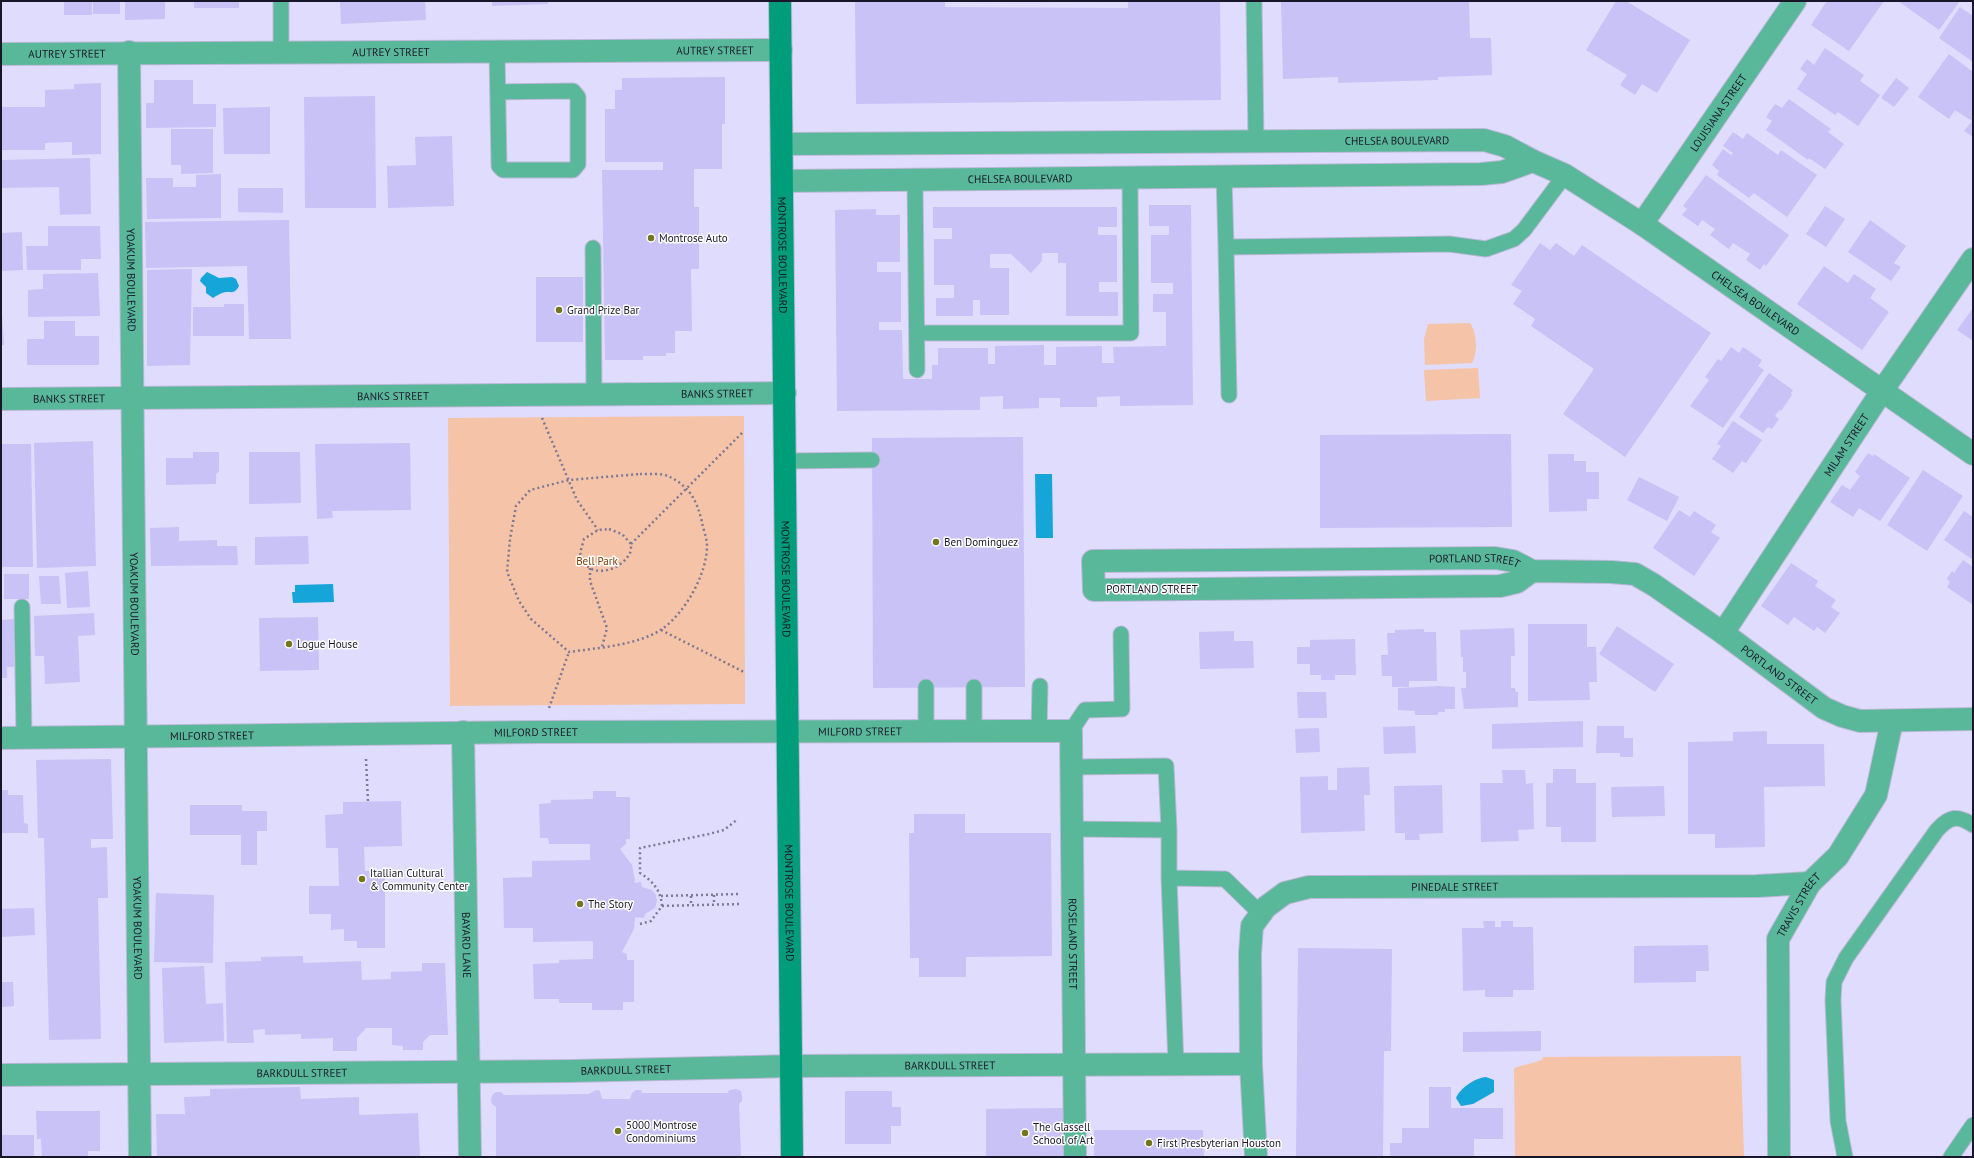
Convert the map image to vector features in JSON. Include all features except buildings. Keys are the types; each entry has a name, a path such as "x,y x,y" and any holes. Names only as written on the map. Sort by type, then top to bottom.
{"main road":[{"name":"MONTROSE BOULEVARD","path":"780,1 786,461 792,1157"}],"street":[{"name":"LOUISIANA STREET","path":"1642,224 1794,1"},
{"name":"AUTREY STREET","path":"1,54 281,51 781,50"},
{"name":"YOAKUM BOULEVARD","path":"129,52 131,398 137,737 140,1157"},
{"name":"CHELSEA BOULEVARD","path":"782,144 1484,140 1505,146 1532,161 1565,175 1642,224 1973,454"},
{"path":"1256,142 1257,176"},
{"name":"CHELSEA BOULEVARD","path":"782,181 1481,174 1502,172 1532,161"},
{"name":"MILAM STREET","path":"1724,633 1882,391 1973,259"},
{"name":"BANKS STREET","path":"1,399 785,393"},
{"name":"PORTLAND STREET","path":"1532,571 1517,582 1500,586 1094,590 1093,561 1495,558 1513,561 1532,571 1611,572 1635,574 1654,585 1724,633 1824,708 1842,716 1860,721 1973,719"},
{"name":"TRAVIS STREET","path":"1779,1157 1778,939 1810,883 1838,856 1876,795 1892,721"},
{"name":"MILFORD STREET","path":"1,738 463,732 1071,731"},
{"name":"ROSELAND STREET","path":"1071,731 1075,1157"},
{"name":"BAYARD LANE","path":"463,732 470,1157"},
{"name":"PINEDALE STREET","path":"1256,1157 1251,1064 1250,954 1252,926 1266,907 1285,893 1309,887 1757,886 1810,883"},
{"name":"BARKDULL STREET","path":"1,1075 140,1075 792,1066 1074,1066 1251,1064"}],"lane":[{"path":"281,1 281,51"},
{"path":"1254,1 1256,142"},
{"path":"497,51 499,166 503,170 573,170 578,164 578,97 573,91 498,92"},
{"path":"1226,247 1449,244 1486,249 1514,239 1524,230 1565,175"},
{"path":"1224,176 1228,395"},
{"path":"917,333 1131,333 1130,178"},
{"path":"915,180 917,370"},
{"path":"593,248 594,395"},
{"path":"786,461 872,460"},
{"path":"22,607 24,738"},
{"path":"1071,731 1085,710 1122,709 1121,634"},
{"path":"1039,731 1040,686"},
{"path":"926,687 926,731"},
{"path":"974,687 974,731"},
{"path":"1071,767 1166,766 1176,1065"},
{"path":"1845,1157 1838,1121 1833,1000 1834,982 1846,958 1937,830 1946,820 1956,818 1964,820 1973,826"},
{"path":"1072,829 1169,830"},
{"path":"1169,878 1225,878 1261,914"},
{"path":"1951,1157 1973,1125"}],"path":[{"path":"533,395 577,500 598,530"},
{"path":"631,544 622,534 609,529 598,530 584,539 580,553 584,564 590,568 600,571 621,565 630,553 631,544 660,517 742,433"},
{"path":"640,474 669,476 687,488 695,499 701,517 707,546 701,576 687,602 673,620 661,630 640,639 569,652 531,619 519,601 507,572 510,539 516,506 530,490 568,480 640,474"},
{"path":"590,568 590,581 607,628 602,647"},
{"path":"661,630 744,672"},
{"path":"541,732 569,652"},
{"path":"366,734 368,802"},
{"path":"640,924 651,921 662,906 661,896 649,879 640,873 640,848 724,830 738,820"},
{"path":"661,896 739,894"},
{"path":"714,895 714,905"},
{"path":"691,896 691,905"},
{"path":"662,906 740,904"}],"green space":[{"path":"1470,323 1474,332 1476,343 1472,363 1425,365 1424,339 1428,324"},
{"path":"1478,368 1480,398 1426,401 1424,370"},
{"name":"Bell Park","path":"744,416 745,704 450,706 448,418"},
{"path":"1741,1056 1744,1157 1515,1157 1514,1068 1542,1060 1543,1057"}],"water":[{"path":"207,272 219,278 232,277 236,279 239,286 234,292 225,292 213,298 206,293 206,287 200,281"},
{"path":"1035,474 1052,474 1053,538 1036,538"},
{"path":"333,584 334,602 293,603 292,592 295,592 295,585"},
{"path":"1486,1077 1494,1080 1494,1092 1473,1104 1461,1106 1456,1098 1464,1087 1473,1081"}],"place":[{"name":"Montrose Auto","path":"651,238"},
{"name":"Grand Prize Bar","path":"559,310"},
{"name":"Ben Dominguez","path":"936,542"},
{"name":"Logue House","path":"289,644"},
{"name":"Itallian Cultural & Community Center","path":"362,879"},
{"name":"The Story","path":"580,904"},
{"name":"5000 Montrose Condominiums","path":"618,1131"},
{"name":"The Glassell School of Art","path":"1025,1133"},
{"name":"First Presbyterian Houston","path":"1149,1143"}]}
